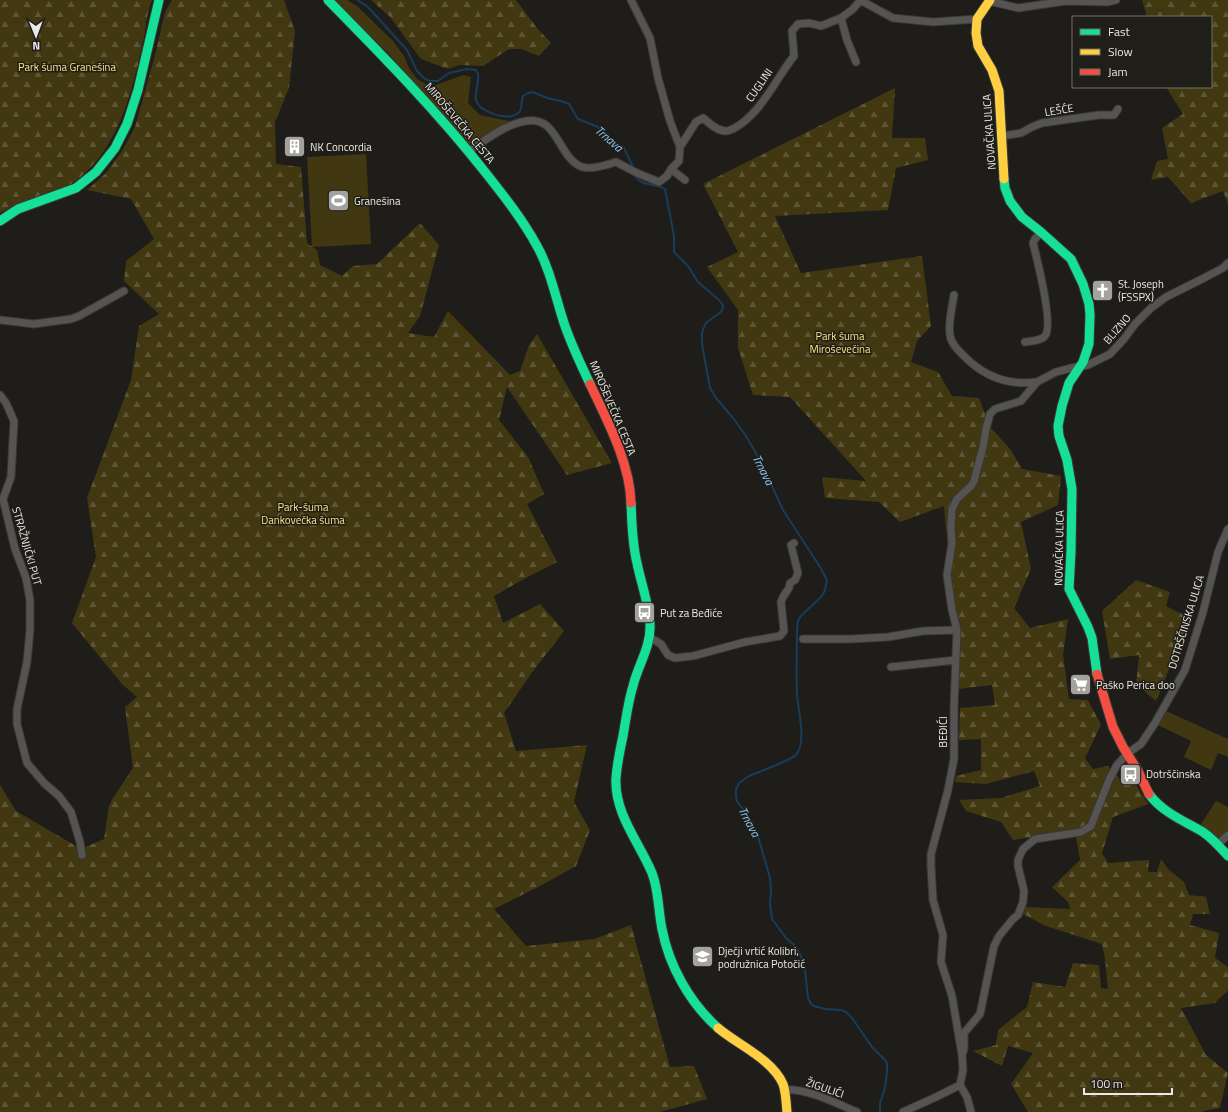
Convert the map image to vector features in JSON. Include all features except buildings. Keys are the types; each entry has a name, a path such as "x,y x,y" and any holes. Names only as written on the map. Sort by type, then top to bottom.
{"main road":[{"path":"0,221 18,209 76,188 96,172 115,148 127,124 138,90 159,0"},
{"name":"MIROŠEVEČKA CESTA","path":"328,0 425,99 469,151 527,230 538,248 547,268 568,336 609,424 621,454 630,484 632,503 632,542 650,623 649,637 634,683 616,770 615,785 617,800 622,814 652,872 658,889 662,933 670,958 688,993 704,1015 728,1036 767,1063 782,1081 788,1112"},
{"path":"977,19 989,1"},
{"name":"NOVAČKA ULICA","path":"977,19 976,33 978,46 992,70 999,91 1005,188 1010,201 1022,217 1071,258 1087,295 1090,315 1089,344 1083,362 1069,383 1058,426 1059,436 1069,470 1072,496 1071,550 1068,573 1069,589 1093,641 1097,676 1115,733 1138,771 1148,793 1169,813 1204,833 1218,844 1228,856"}],"street":[{"path":"631,0 650,38 658,78 670,121 680,147"},
{"name":"CUGLINI","path":"469,151 501,130 527,120 537,120 548,125 572,160 583,167 604,166 616,162 634,172 659,182 667,176 671,169 680,161 680,147 696,122 703,118 719,130 727,131 738,126 761,104 794,56 792,31 798,24 809,23 821,26 841,18 854,9 860,0"},
{"path":"860,0 893,18 933,22 977,19"},
{"path":"989,1 1018,8 1066,1 1107,2 1116,0"},
{"path":"841,18 847,40 856,62"},
{"name":"LEŠĆE","path":"1002,136 1021,133 1032,126 1042,124 1114,114 1118,109"},
{"path":"671,169 684,180"},
{"path":"1025,342 1042,338 1045,336 1048,329 1047,311 1034,243 1041,232"},
{"name":"BLIZNO","path":"1037,382 1056,372 1088,366 1110,354 1135,324 1151,308 1166,297 1223,268 1228,263"},
{"path":"0,320 34,324 71,319 124,291"},
{"path":"954,295 950,321 950,335 953,345 970,363 986,374 1003,380 1024,384 1037,382"},
{"name":"BEĐIĆI","path":"962,1055 952,996 941,962 942,935 933,900 931,866 931,854 948,790 954,759 954,707 957,630 946,575 952,543 952,509 957,499 974,481 990,414 999,407 1021,401 1037,382"},
{"name":"STRAŽNJIČKI PUT","path":"0,395 6,403 14,421 11,477 4,490 3,499 15,549 26,578 30,600 29,643 27,662 17,709 17,724 27,763 44,783 59,796 71,812 80,842 82,855"},
{"name":"DOTRŠČINSKA ULICA","path":"962,1055 964,1049 964,1033 980,1014 994,946 999,936 1018,915 1023,902 1023,882 1018,866 1018,860 1023,849 1036,839 1081,832 1091,826 1109,780 1117,765 1128,753 1141,744 1155,723 1185,670 1203,612 1218,552 1228,529"},
{"path":"649,637 661,644 668,654 675,658 693,656 745,642 780,636 784,631 781,602 789,588 790,583 795,580 798,573 791,545 794,543"},
{"path":"803,639 888,637 923,631 957,630"},
{"path":"891,667 956,660"},
{"path":"1218,844 1228,835"},
{"path":"962,1055 963,1070 960,1085 967,1097 971,1112"},
{"path":"903,1112 960,1085"},
{"name":"ŽIGULIĆI","path":"784,1090 805,1092 857,1112"}],"green space":[{"name":"Park šuma Granešina","path":"0,0 152,0 139,61 128,101 112,138 101,155 88,170 69,186 22,203 0,213"},
{"name":"Park-šuma Dankovečka šuma","path":"172,0 284,0 295,31 289,88 275,122 276,164 301,167 307,243 317,250 320,265 342,276 353,266 377,264 420,223 439,245 420,316 408,333 434,337 448,311 510,375 520,371 529,345 537,334 612,463 567,475 507,387 499,420 528,457 544,494 527,504 557,562 494,596 503,623 540,604 564,631 533,671 504,713 516,751 587,745 574,802 590,830 576,866 494,909 526,946 594,939 631,925 670,1067 694,1066 707,1099 660,1112 0,1112 0,785 16,811 81,849 104,839 109,806 133,768 125,707 137,697 122,684 72,623 96,557 87,498 131,380 139,326 159,314 124,281 126,261 154,239 131,199 87,190 106,173 122,151 135,127 165,12"},
{"path":"332,0 347,0 357,6 393,41 404,56 409,68 417,79 431,87 463,75 471,77 468,103 480,115 509,121 467,146 388,53"},
{"path":"371,0 516,0 537,28 551,43 539,56 521,49 509,49 483,66 460,65 448,69 421,59 390,17"},
{"path":"1142,0 1228,0 1228,204 1223,191 1191,203 1168,177 1151,180 1157,161 1168,159 1162,128 1183,114 1167,88 1212,88 1212,16 1147,16"},
{"name":"Park šuma Miroševečina","path":"895,88 892,138 925,138 928,160 896,168 888,210 775,216 801,273 922,256 931,326 917,341 911,362 938,372 952,396 979,398 990,427 1011,450 1022,469 1061,476 1058,505 1021,522 1031,569 1014,608 1030,628 1068,619 1063,655 1069,699 1088,700 1101,725 1085,758 1093,769 1108,766 1124,784 1133,780 1148,804 1113,817 1102,853 1108,863 1149,860 1148,872 1157,872 1161,859 1168,869 1184,882 1189,895 1206,897 1210,914 1193,914 1190,925 1219,933 1215,958 1228,967 1228,990 1215,1003 1181,1008 1206,1055 1228,1073 1220,1108 1203,1112 1028,1112 1011,1084 1033,1053 1008,1046 1002,1066 973,1051 996,1045 998,1030 1027,1007 1033,982 1065,987 1073,963 1099,965 1101,988 1108,989 1102,944 1046,926 1021,913 1025,907 1070,909 1068,902 1052,887 1080,860 1075,831 1013,840 1001,822 966,811 959,800 1001,798 1040,786 1034,771 986,784 955,782 956,776 981,770 981,739 959,740 960,708 995,705 992,685 958,689 958,627 950,574 944,506 900,522 879,502 825,498 822,477 866,481 790,397 753,395 738,348 738,310 707,267 738,252 703,184"},
{"name":"Granešina","path":"366,154 371,244 312,247 307,157"},
{"path":"1136,580 1170,592 1166,606 1190,618 1156,701 1136,684 1139,655 1110,659 1102,611"},
{"path":"1166,711 1228,739 1228,757 1218,753 1211,770 1184,757 1191,741 1158,725"},
{"path":"1216,801 1228,807 1228,833 1219,839 1199,827"}],"waterway":[{"name":"Trnava","path":"357,0 367,6 407,50 417,71 425,79 430,81 438,81 449,73 467,69 476,70 478,73 476,96 478,105 496,115 516,115 521,109 523,96 533,92 547,98 569,104 578,119 598,127 609,140 624,148 634,169"},
{"name":"Trnava","path":"634,173 639,181 665,189 674,236 674,252 688,266 698,282 723,305 722,311 706,323 702,332 702,344 710,388 746,436 760,460 783,510 827,580 822,596 800,617 798,621 797,695 801,734 799,750 793,757 749,776 739,783 736,790 736,797 757,833 770,878 770,904 772,919 800,954 805,970 808,998 811,1004 825,1009 841,1010 846,1012 852,1018 872,1047 886,1061 887,1072 885,1088 880,1103 880,1112"}],"traffic: fast":[{"path":"0,221 18,209 76,188 96,172 115,148 127,124 138,90 159,0"},
{"path":"328,0 448,127 506,199 532,236 550,275 568,333 590,384"},
{"path":"1004,179 1005,188 1010,201 1022,217 1071,259 1083,284 1089,304 1089,344 1083,362 1069,383 1058,426 1059,436 1067,460 1072,489 1069,589 1092,638 1097,674"},
{"path":"631,503 634,548 648,609 650,633 628,704 617,768 616,791 628,827 652,873 665,943 675,970 698,1007 718,1028"},
{"path":"1149,794 1167,811 1207,835 1228,856"}],"traffic: slow":[{"path":"990,0 977,19 976,33 978,46 992,70 999,91 1004,179"},
{"path":"718,1028 763,1060 778,1075 784,1087 787,1112"}],"traffic: jam":[{"path":"590,384 622,457 630,488 631,503"},
{"path":"1097,674 1113,727 1149,794"}],"place":[{"name":"NK Concordia","path":"295,147"},
{"name":"Granešina","path":"339,201"},
{"name":"St. Joseph (FSSPX)","path":"1103,290"},
{"name":"Put za Beđiće","path":"645,613"},
{"name":"Paško Perica doo","path":"1081,685"},
{"name":"Dotrščinska","path":"1131,774"},
{"name":"Dječji vrtić Kolibri, podružnica Potočić","path":"703,957"}]}
